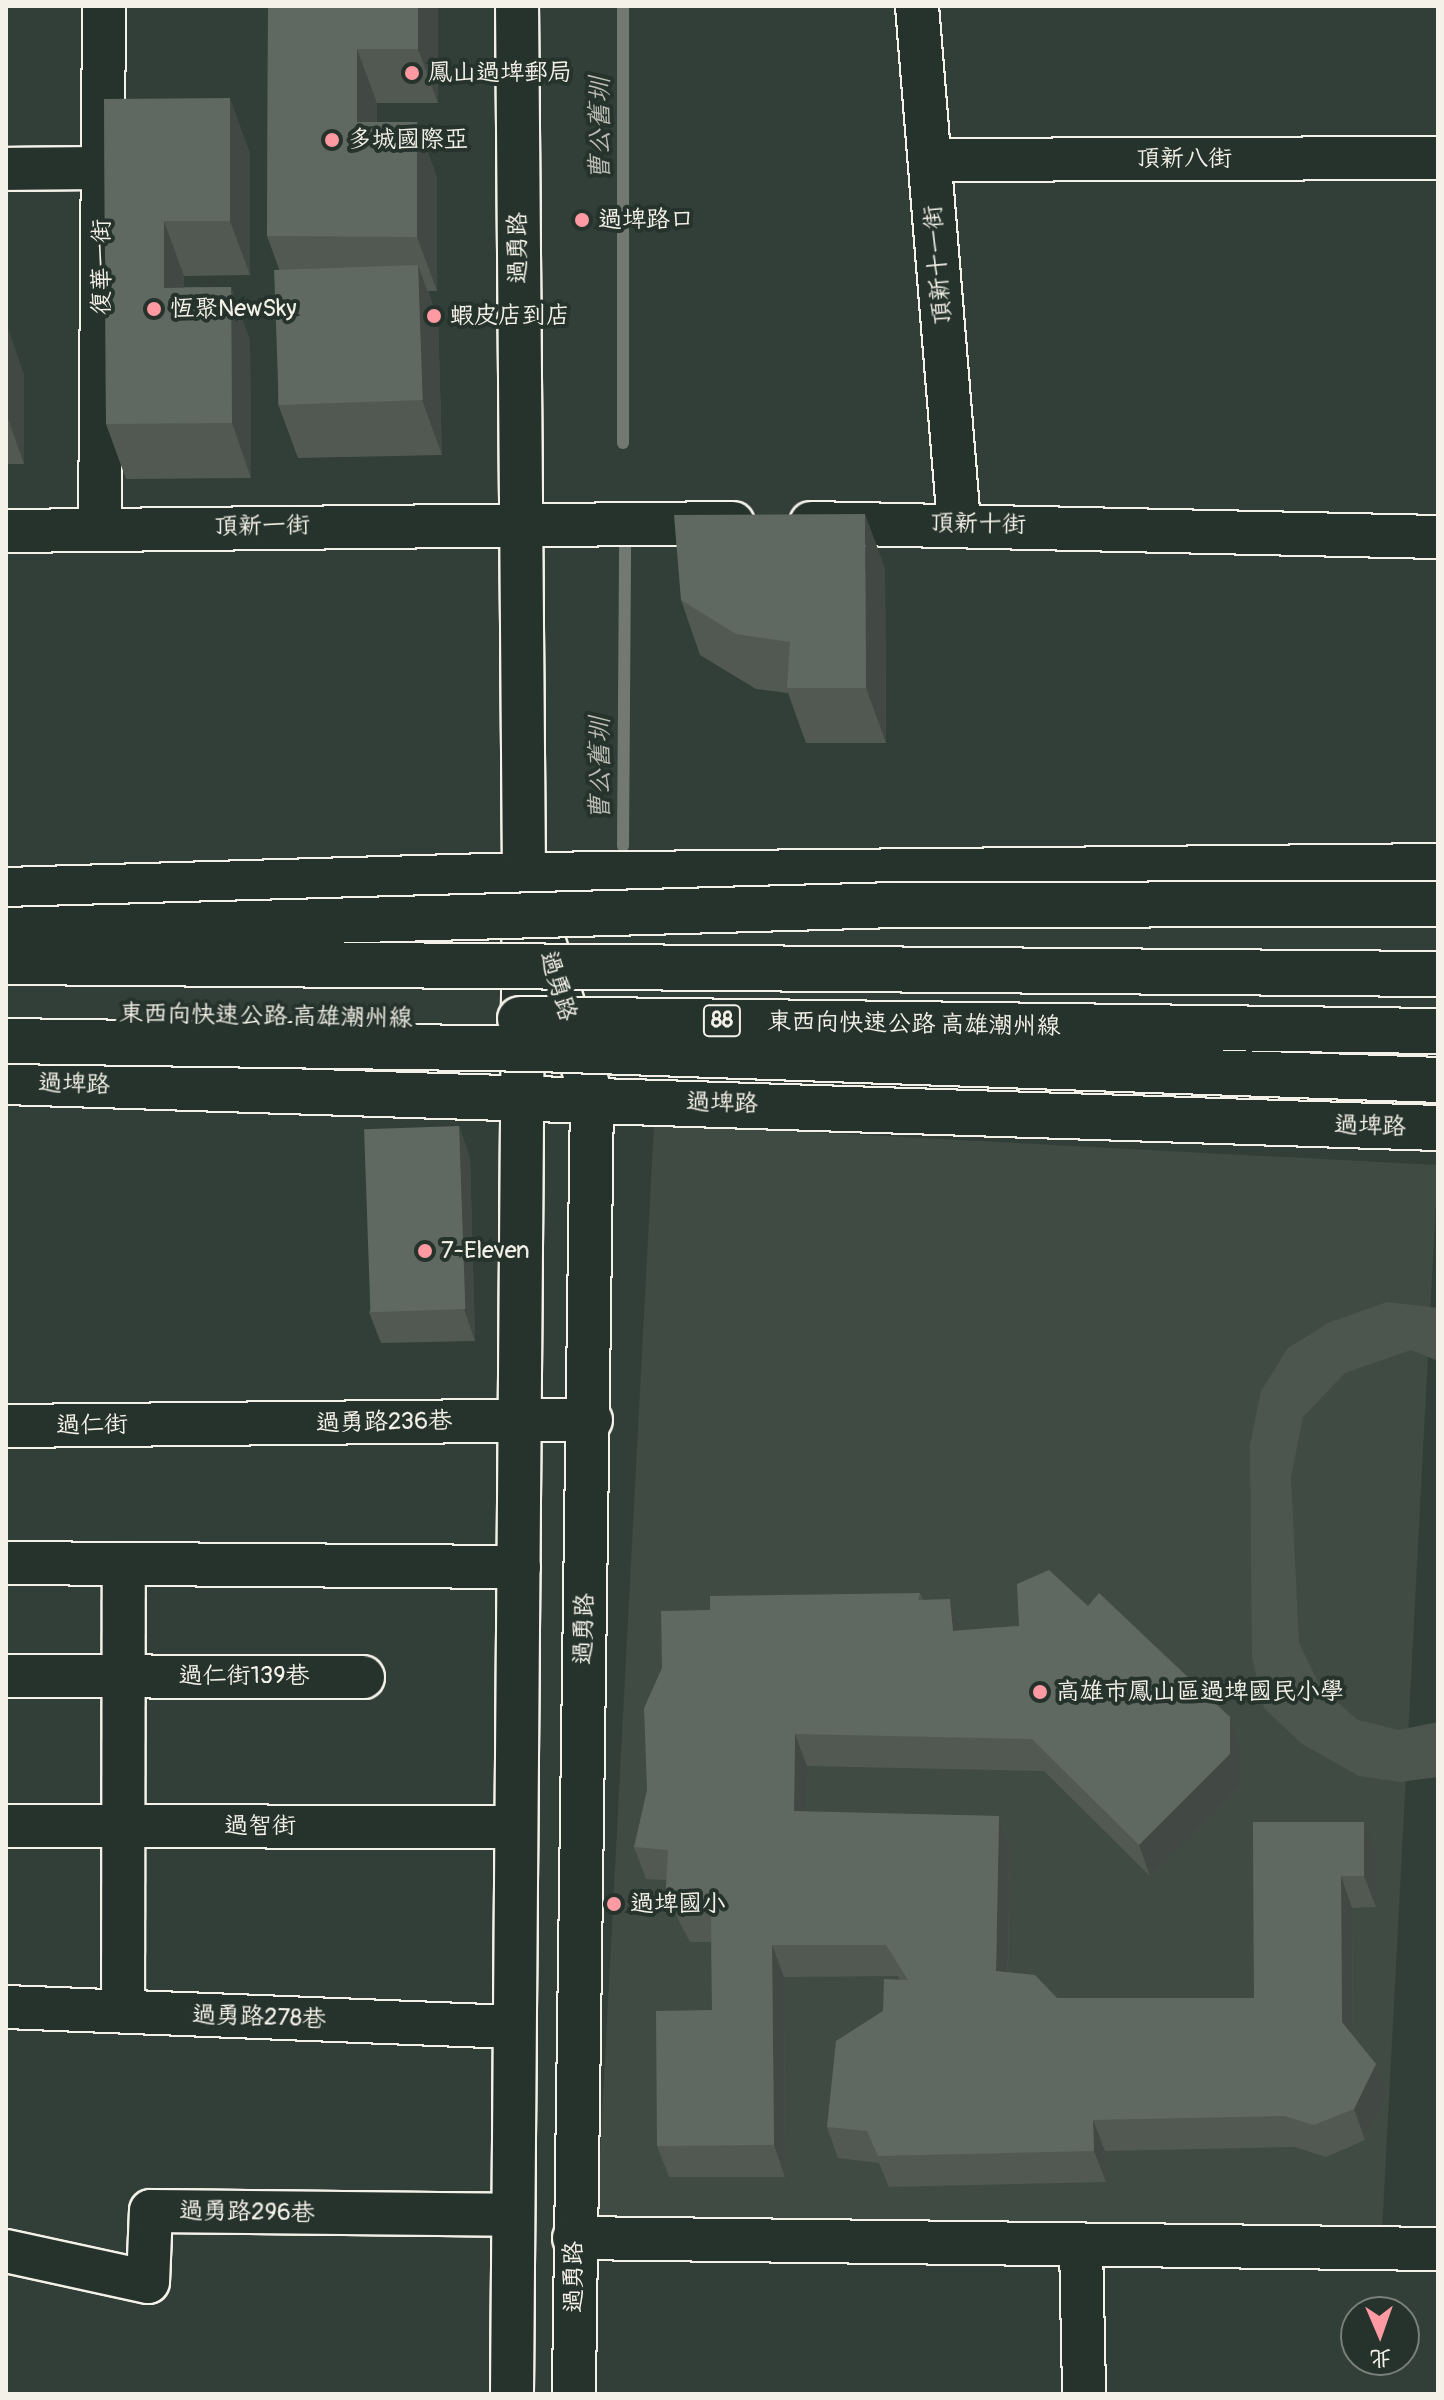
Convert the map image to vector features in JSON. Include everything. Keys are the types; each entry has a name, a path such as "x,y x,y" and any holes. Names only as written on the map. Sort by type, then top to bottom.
{"main road":[{"path":"6,890 524,875 1438,866"},
{"path":"6,930 895,905 1438,904"},
{"path":"6,962 1438,974"},
{"name":"東西向快速公路 高雄潮州線","path":"6,1016 1438,1031"},
{"path":"6,1041 539,1049 1438,1080"},
{"name":"過埤路","path":"6,1082 592,1098 1438,1128"}],"street":[{"name":"復華一街","path":"100,529 104,6"},
{"name":"過勇路","path":"512,2394 513,1827 521,1421 524,875 517,6"},
{"name":"頂新十一街","path":"917,6 959,523"},
{"name":"頂新八街","path":"930,160 1438,158"},
{"path":"6,169 102,168"},
{"name":"頂新十街","path":"519,523 959,523 1438,537"},
{"name":"頂新一街","path":"6,531 519,523"},
{"name":"過勇路","path":"524,875 592,1098 591,1420 574,2238 574,2394"},
{"name":"過勇路236巷","path":"178,1425 591,1420"},
{"name":"過仁街","path":"6,1426 178,1425"},
{"path":"6,1563 519,1567"},
{"path":"123,2011 126,1826 124,1564"},
{"name":"過仁街139巷","path":"6,1676 363,1677"},
{"name":"過智街","path":"6,1826 513,1827"},
{"name":"過勇路278巷","path":"6,2007 513,2027"},
{"name":"過勇路296巷","path":"6,2251 148,2282 151,2211 512,2215"},
{"path":"574,2238 1438,2249"},
{"path":"1081,2246 1084,2394"}],"shaded area":[{"name":"高雄市鳳山區過埤國民小學","path":"654,1124 1438,1165 1380,2262 597,2220"},
{"path":"1387,1302 1438,1308 1438,1361 1411,1350 1345,1373 1303,1417 1291,1477 1299,1643 1321,1688 1358,1720 1399,1730 1438,1722 1438,1777 1400,1782 1359,1776 1302,1744 1264,1708 1252,1658 1250,1445 1261,1391 1288,1348 1328,1323"}],"building":[{"name":"多城國際亞","path":"268,6 418,6 418,49 357,49 357,122 417,122 417,237 267,236"},
{"path":"230,98 230,221 164,221 164,288 231,287 232,423 106,424 104,99"},
{"path":"418,265 423,400 279,405 274,270"},
{"path":"865,514 866,688 787,688 790,642 736,634 681,600 674,515"},
{"name":"7-Eleven","path":"459,1126 465,1309 370,1312 364,1129"},
{"path":"1049,1570 1088,1606 1099,1593 1230,1717 1230,1754 1139,1845 1032,1739 795,1734 794,1811 999,1816 996,1971 1035,1975 1057,1998 1254,1998 1253,1822 1364,1822 1364,1876 1341,1876 1342,2022 1376,2064 1354,2109 1314,2125 1284,2116 1093,2120 1094,2151 878,2156 867,2131 827,2127 836,2041 883,2011 884,1979 908,1980 886,1945 772,1945 774,2145 657,2146 656,2011 712,2010 711,1911 679,1911 666,1888 668,1850 634,1847 647,1790 644,1708 662,1668 661,1611 710,1610 710,1596 920,1593 918,1600 950,1599 953,1631 1019,1626 1017,1584"}],"waterway":[{"name":"曹公舊圳","path":"623,6 623,443"},
{"name":"曹公舊圳","path":"623,846 625,547"}],"place":[{"name":"鳳山過埤郵局","path":"412,73"},
{"name":"多城國際亞","path":"332,140"},
{"name":"過埤路口","path":"582,220"},
{"name":"恆聚NewSky","path":"154,309"},
{"name":"蝦皮店到店","path":"434,316"},
{"name":"7-Eleven","path":"425,1251"},
{"name":"高雄市鳳山區過埤國民小學","path":"1040,1692"},
{"name":"過埤國小","path":"614,1904"}]}
